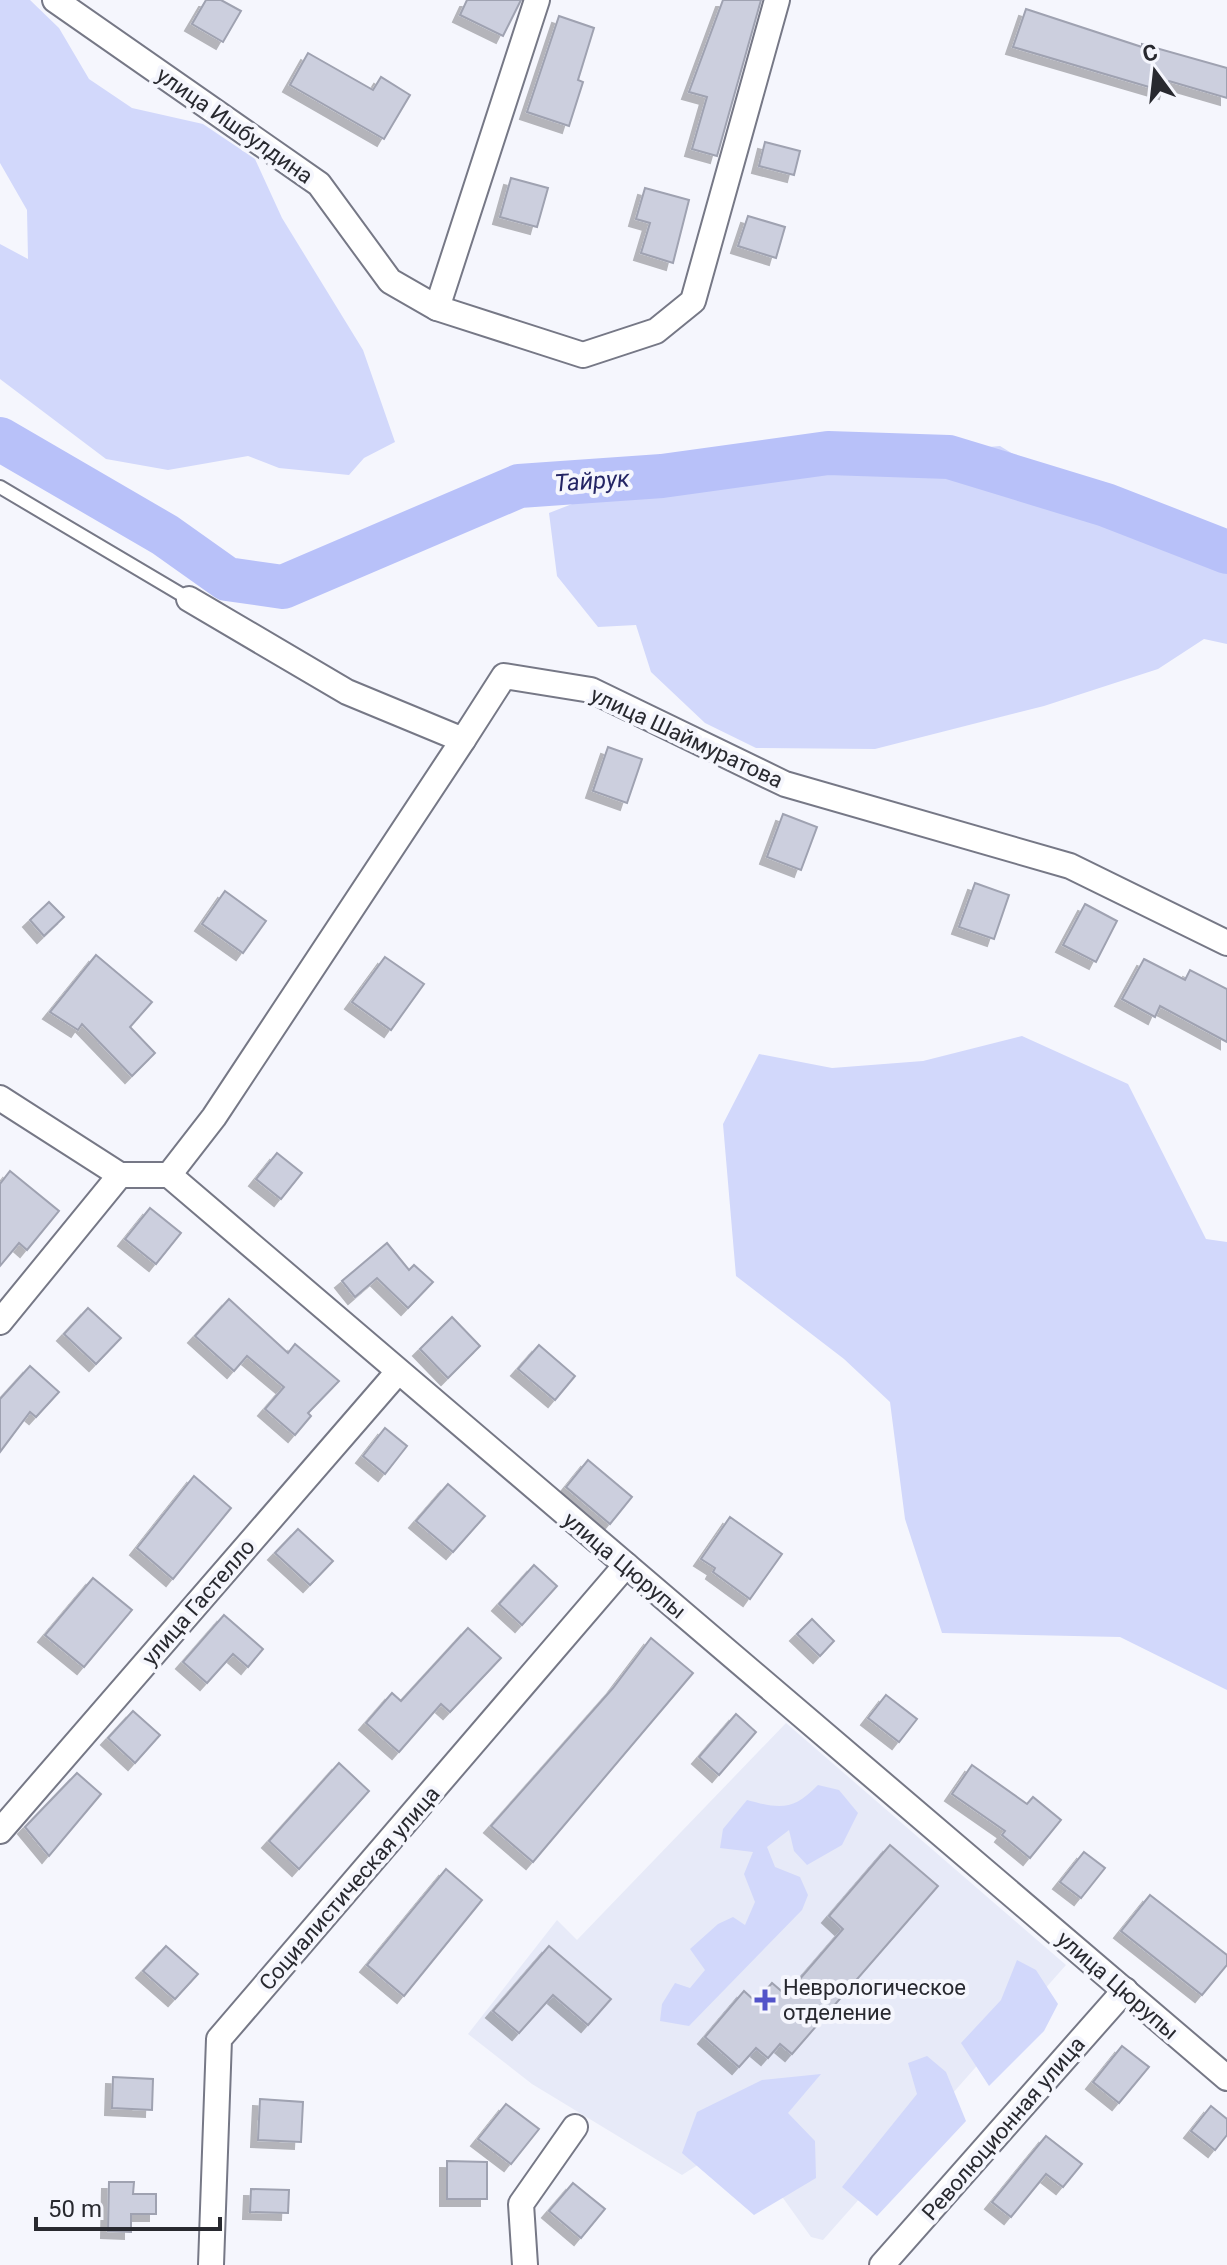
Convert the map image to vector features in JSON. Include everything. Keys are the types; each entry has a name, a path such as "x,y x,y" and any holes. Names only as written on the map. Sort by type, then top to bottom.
{"street":[{"name":"улица Ишбулдина","path":"55,0 319,184 390,281 437,308 583,355 656,331 693,301 777,0"},
{"path":"437,308 537,0"},
{"path":"0,1098 120,1175 169,1175 214,1117 463,740 347,692 189,599"},
{"name":"улица Шаймуратова","path":"463,740 504,676 591,690 785,784 1070,866 1227,943"},
{"path":"0,1322 120,1175"},
{"name":"улица Цюрупы","path":"169,1175 397,1373 1227,2078"},
{"name":"улица Гастелло","path":"0,1831 397,1373"},
{"name":"Социалистическая улица","path":"211,2265 219,2039 626,1565"},
{"name":"Революционная улица","path":"882,2265 1125,1990"},
{"path":"525,2265 521,2204 575,2127"}],"lane":[{"path":"0,487 189,599"}],"shaded area":[{"path":"0,0 30,0 59,28 89,79 132,108 203,124 255,159 282,218 363,350 395,442 364,458 349,475 279,468 248,456 168,470 106,459 0,379 0,244 28,259 27,210 0,163"},
{"path":"1000,446 1121,520 1227,573 1227,644 1204,639 1158,669 1044,706 875,749 756,748 705,723 651,672 636,625 598,627 557,576 549,513 608,490 716,480 852,459"},
{"path":"1022,1036 1128,1084 1206,1239 1227,1242 1227,1690 1120,1637 942,1633 905,1519 890,1402 844,1359 736,1276 723,1124 759,1054 832,1068 923,1061"},
{"name":"Неврологическое отделение","path":"786,1723 1066,1965 823,2240 811,2237 740,2138 682,2175 532,2084 468,2034 557,1920 577,1940"},
{"path":"818,1785 839,1790 858,1813 842,1845 807,1865 794,1851 789,1830 767,1847 775,1867 800,1877 808,1895 802,1910 689,2026 660,2021 662,2004 675,1983 690,1988 705,1970 690,1949 718,1924 733,1917 745,1925 755,1902 744,1874 753,1852 720,1848 723,1829 747,1800 786,1806 801,1800"},
{"path":"1017,1960 1036,1970 1058,2004 1044,2031 989,2086 961,2043 1001,2000"},
{"path":"927,2056 946,2072 966,2121 877,2216 842,2187 917,2094 908,2063"},
{"path":"821,2074 788,2113 815,2141 816,2178 754,2215 682,2153 697,2112 762,2080"}],"building":[{"path":"206,0 221,0 241,11 223,42 192,24"},
{"path":"467,0 521,0 503,36 460,15"},
{"path":"723,0 761,0 717,156 692,149 707,97 689,92"},
{"path":"1026,9 1142,47 1142,44 1227,68 1227,98 1169,81 1166,92 1013,47"},
{"path":"559,16 594,28 578,80 583,82 569,126 527,112"},
{"path":"308,53 373,90 381,77 410,95 384,139 290,85"},
{"path":"765,142 800,151 794,175 759,166"},
{"path":"511,178 548,188 537,227 500,217"},
{"path":"645,188 689,200 673,263 641,253 650,223 636,219"},
{"path":"748,216 785,227 776,258 738,246"},
{"path":"608,747 642,759 627,803 593,791"},
{"path":"783,814 817,827 801,870 767,857"},
{"path":"975,883 1009,895 994,939 959,927"},
{"path":"225,891 266,921 243,953 202,924"},
{"path":"49,902 64,917 44,936 30,920"},
{"path":"1085,904 1117,921 1096,962 1063,945"},
{"path":"96,955 152,1002 130,1027 155,1053 132,1076 82,1024 78,1030 50,1012"},
{"path":"385,957 424,984 391,1030 352,1002"},
{"path":"1144,959 1185,980 1190,970 1227,989 1227,1042 1160,1006 1155,1017 1122,999"},
{"path":"277,1153 302,1173 281,1199 256,1179"},
{"path":"10,1171 59,1211 27,1250 19,1243 0,1266 0,1184"},
{"path":"150,1208 181,1233 156,1264 125,1239"},
{"path":"387,1243 409,1270 414,1265 433,1282 408,1308 377,1278 355,1297 342,1281"},
{"path":"229,1299 288,1353 295,1344 339,1381 308,1413 311,1416 295,1435 265,1409 284,1387 247,1356 234,1371 195,1336"},
{"path":"88,1308 121,1338 96,1364 64,1334"},
{"path":"452,1317 480,1346 448,1378 420,1349"},
{"path":"539,1345 575,1376 555,1400 518,1369"},
{"path":"30,1366 59,1392 36,1417 30,1412 0,1452 0,1399"},
{"path":"385,1428 407,1446 385,1474 363,1456"},
{"path":"588,1460 632,1497 610,1524 566,1487"},
{"path":"194,1476 231,1508 173,1579 137,1548"},
{"path":"448,1484 485,1516 453,1552 416,1521"},
{"path":"730,1517 782,1554 750,1599 713,1572 715,1568 701,1559"},
{"path":"298,1529 333,1561 310,1585 275,1553"},
{"path":"534,1565 557,1586 522,1625 499,1604"},
{"path":"93,1578 132,1610 84,1667 45,1635"},
{"path":"224,1615 263,1649 248,1667 233,1654 207,1683 183,1662"},
{"path":"812,1619 834,1641 820,1656 797,1634"},
{"path":"468,1628 501,1658 450,1712 441,1704 399,1752 366,1723 392,1693 401,1701"},
{"path":"651,1638 693,1673 533,1862 491,1826 613,1688"},
{"path":"886,1695 917,1719 899,1742 868,1718"},
{"path":"133,1711 160,1735 135,1763 108,1738"},
{"path":"736,1714 756,1732 719,1775 699,1757"},
{"path":"339,1763 369,1791 299,1869 269,1841"},
{"path":"972,1765 1027,1804 1033,1797 1061,1820 1030,1858 1002,1835 1005,1831 952,1794"},
{"path":"77,1773 101,1794 49,1856 25,1827"},
{"path":"890,1845 938,1886 792,2054 780,2044 768,2058 756,2048 739,2067 705,2037 744,1991 756,2002 772,1983 786,1995 843,1929 829,1916"},
{"path":"1084,1852 1105,1868 1081,1898 1060,1882"},
{"path":"446,1869 482,1900 404,1996 367,1965"},
{"path":"1150,1895 1227,1955 1227,1965 1202,1995 1121,1931"},
{"path":"166,1946 198,1974 175,1999 143,1971"},
{"path":"549,1946 611,1999 588,2025 553,1995 519,2033 493,2011"},
{"path":"1122,2046 1149,2067 1119,2103 1093,2082"},
{"path":"113,2077 153,2079 152,2110 112,2108"},
{"path":"260,2099 303,2102 301,2142 258,2140"},
{"path":"506,2104 539,2129 511,2164 478,2139"},
{"path":"1211,2106 1227,2119 1227,2135 1215,2150 1191,2131"},
{"path":"1046,2136 1082,2164 1063,2187 1046,2174 1011,2217 992,2202"},
{"path":"447,2161 487,2162 487,2199 447,2199"},
{"path":"109,2182 134,2182 133,2194 156,2194 156,2214 131,2214 131,2232 108,2231"},
{"path":"573,2183 605,2209 581,2238 549,2211"},
{"path":"251,2189 289,2190 288,2213 250,2212"}],"waterway":[{"name":"Тайрук","path":"0,439 165,535 227,579 283,587 519,486 662,476 828,453 949,457 1106,505 1227,552"}],"place":[{"name":"Неврологическое отделение","path":"765,2000"}]}
